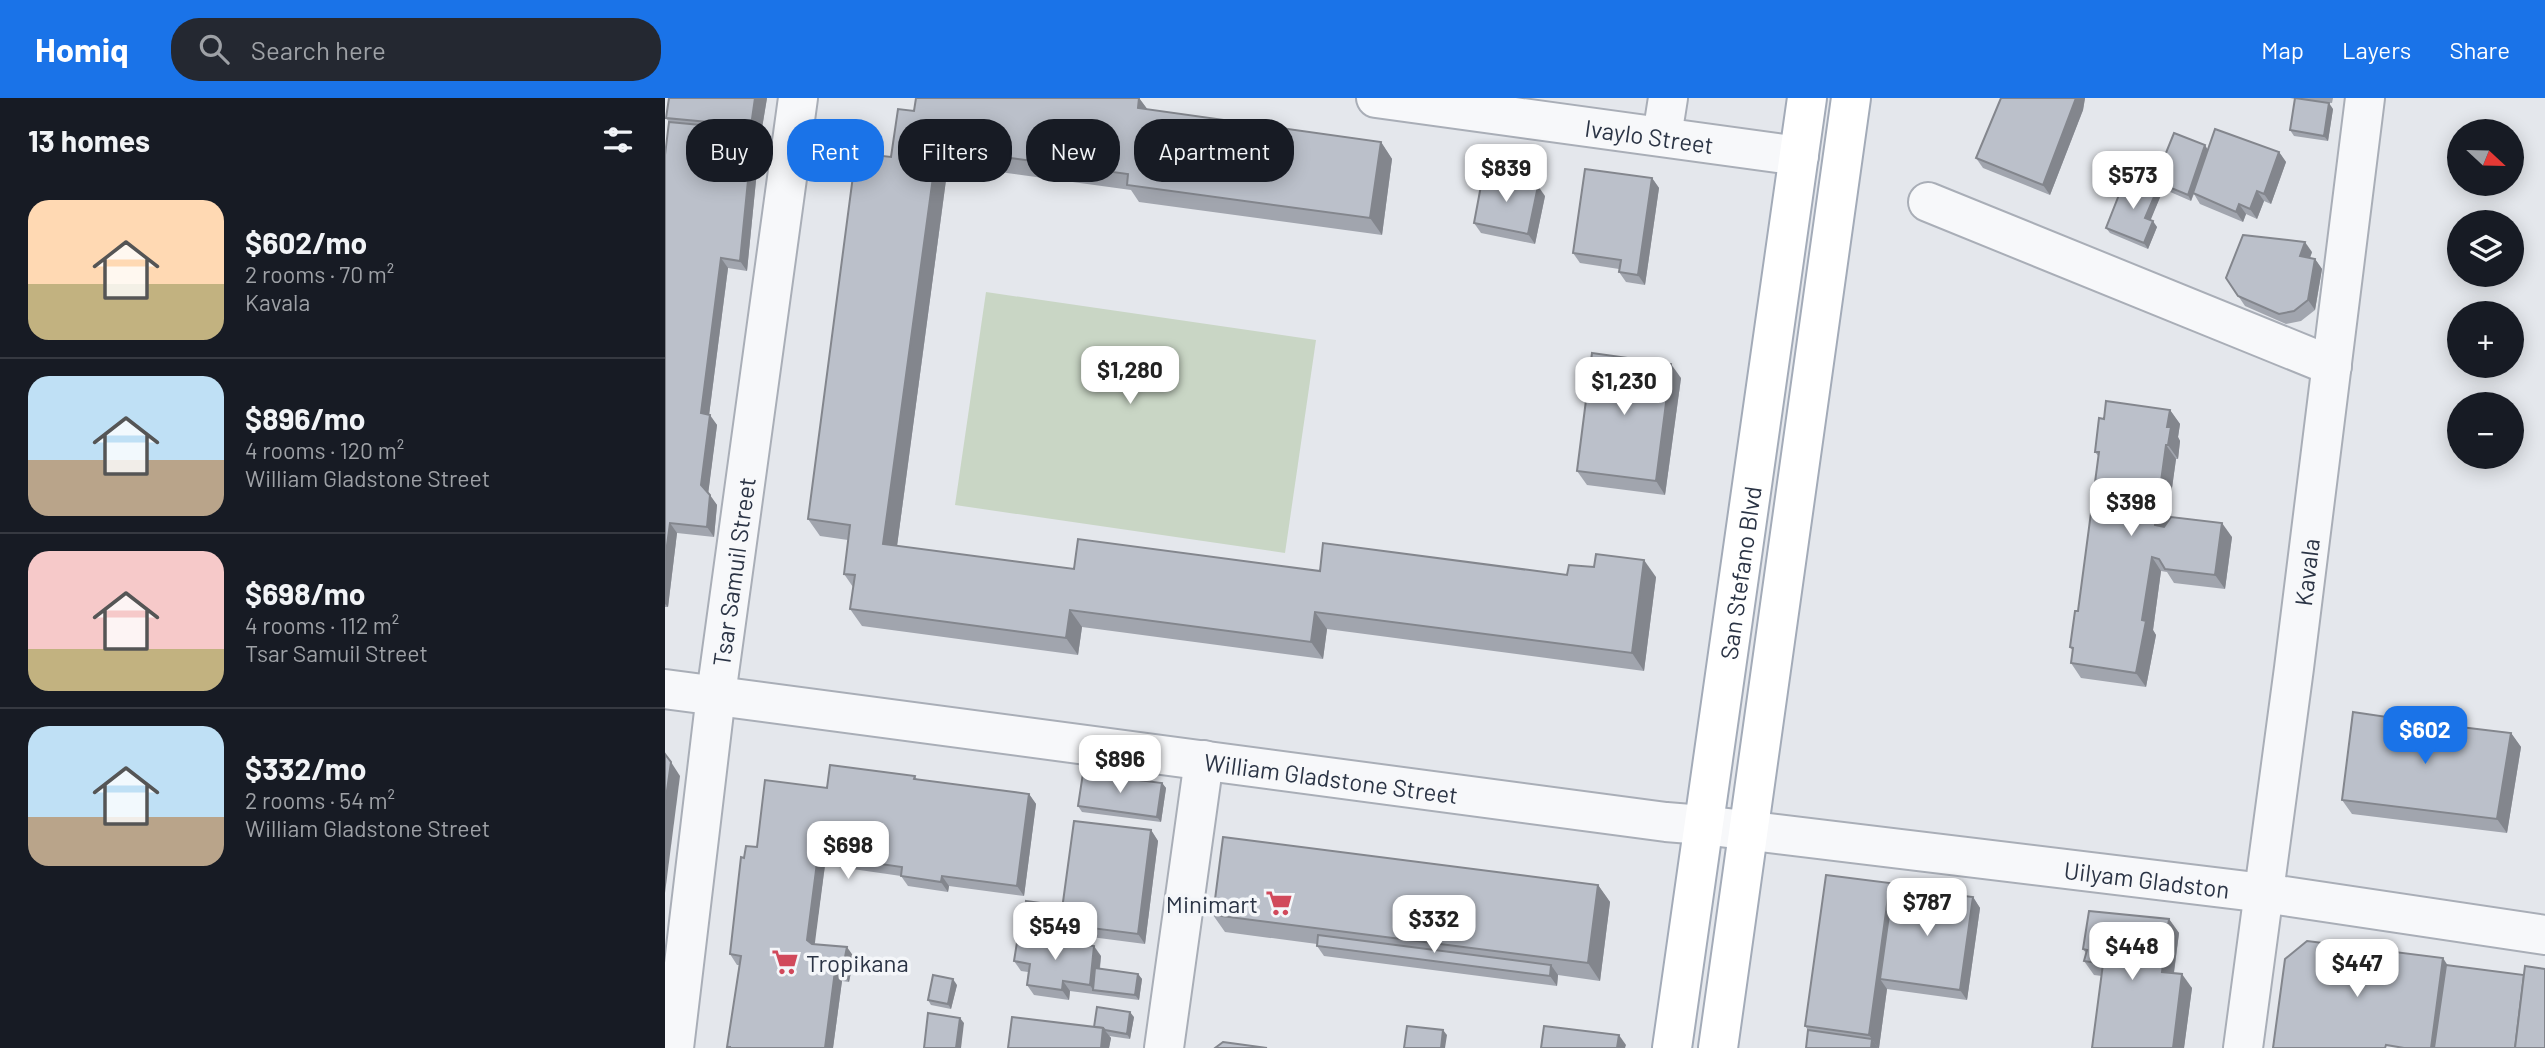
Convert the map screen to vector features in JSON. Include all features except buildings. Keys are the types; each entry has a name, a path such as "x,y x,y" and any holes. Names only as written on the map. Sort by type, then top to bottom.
{"main road":[{"name":"San Stefano Blvd","path":"1672,1048 1807,98"},
{"name":"San Stefano Blvd","path":"1718,1048 1851,98"}],"street":[{"name":"Tsar Samuil Street","path":"674,1048 716,695 799,98"},
{"name":"Ivaylo Street","path":"1376,98 1799,156"},
{"path":"1663,136 1668,98"},
{"name":"Kavala","path":"2243,1048 2365,98"},
{"path":"1928,202 2332,366"},
{"name":"William Gladstone Street","path":"665,689 1652,821 1748,831"},
{"path":"1164,1048 1204,760"},
{"name":"Uilyam Gladston","path":"1748,831 2264,893 2545,934"}],"green space":[{"path":"986,292 1316,340 1285,553 955,505"}],"place":[{"name":"Minimart","path":"1279,903"},
{"name":"Tropikana","path":"785,962"}]}
